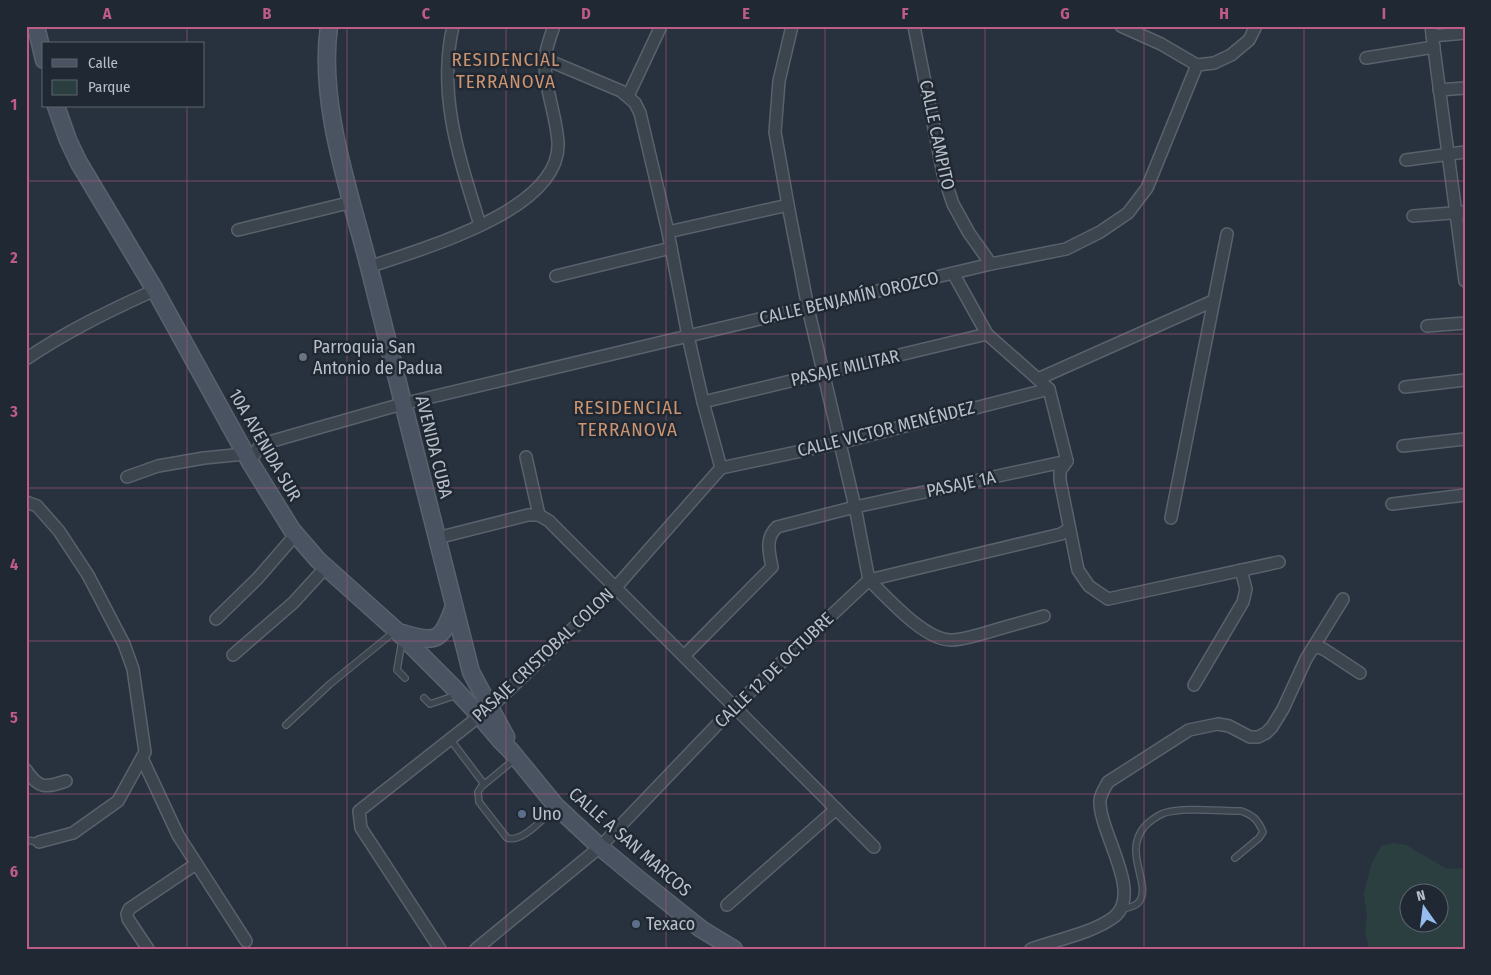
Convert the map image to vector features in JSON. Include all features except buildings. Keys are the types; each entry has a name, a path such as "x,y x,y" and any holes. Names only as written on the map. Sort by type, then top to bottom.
{"main road":[{"path":"36,26 42,52"},
{"name":"AVENIDA CUBA","path":"329,26 326,68 334,128 402,404 471,672 485,711 506,737 514,754"},
{"name":"10A AVENIDA SUR","path":"57,108 68,140 79,163 155,290 247,458 296,534 326,567 398,633 460,694 485,711"},
{"path":"398,633 424,640 438,636 447,626 454,606"},
{"name":"CALLE A SAN MARCOS","path":"514,754 556,806 600,847 724,947"}],"street":[{"path":"453,26 447,83 452,130 480,225"},
{"path":"369,267 457,236 513,208 537,191 554,166 558,155 558,141 545,59 554,26"},
{"path":"628,96 661,26"},
{"path":"792,26 779,81 775,132 808,308 855,506 869,580 927,632 950,640 964,638 1044,616"},
{"name":"CALLE CAMPITO","path":"914,26 942,174 953,204 969,233 991,264"},
{"path":"1121,26 1161,44 1196,65 1214,63 1231,56 1249,40 1256,26"},
{"path":"1366,58 1432,37 1465,33"},
{"path":"1432,37 1448,154 1460,212 1465,281"},
{"path":"545,59 621,91 628,96 640,113 668,232 703,402 721,468"},
{"name":"CALLE BENJAMÍN OROZCO","path":"247,458 269,442 402,404 991,264 1066,249 1100,232 1128,213 1147,188 1196,65"},
{"path":"1440,90 1465,88"},
{"path":"1406,160 1465,152"},
{"path":"238,230 352,202"},
{"path":"668,232 788,206"},
{"path":"1413,216 1460,212"},
{"path":"1170,518 1227,234"},
{"path":"556,276 671,248"},
{"path":"953,273 987,334 1049,389 1067,461 1060,471 1060,480 1069,530 1078,570 1089,586 1108,599 1279,562"},
{"path":"26,359 72,331 155,290"},
{"path":"1038,379 1213,301"},
{"path":"1427,326 1465,323"},
{"name":"PASAJE MILITAR","path":"703,402 987,334"},
{"path":"1405,387 1465,380"},
{"name":"CALLE VICTOR MENÉNDEZ","path":"721,468 839,442 1049,389"},
{"path":"1403,446 1465,439"},
{"path":"526,457 539,515"},
{"path":"127,477 158,466 204,458 247,458"},
{"name":"PASAJE 1A","path":"684,656 772,567 768,542 772,532 778,527 855,506 1067,461"},
{"name":"PASAJE CRISTOBAL COLON","path":"440,949 361,828 359,811 485,711 616,587 721,468"},
{"path":"1392,504 1465,495"},
{"path":"26,502 37,506 59,531 88,575 124,644 132,669 140,713 144,752 118,801 73,833 39,842"},
{"path":"437,538 528,515 539,515 549,521 874,847"},
{"path":"869,580 1061,534 1069,530"},
{"path":"216,619 258,578 296,534"},
{"path":"232,655 293,603 326,567"},
{"path":"1194,685 1243,602 1246,589 1241,570"},
{"name":"CALLE 12 DE OCTUBRE","path":"476,949 600,847 734,707 869,580"},
{"path":"1031,949 1091,929 1113,917 1120,910 1124,900 1123,882 1101,807 1102,791 1108,782 1189,730 1218,724 1229,726 1250,737 1258,737 1266,733 1283,709 1306,659 1343,599"},
{"path":"1314,648 1319,647 1326,650 1360,673"},
{"path":"142,758 178,836 246,941"},
{"path":"26,770 35,782 49,786 66,780"},
{"path":"727,905 836,809"},
{"path":"148,949 128,919 129,909 196,864"}],"lane":[{"path":"398,633 397,670 405,678"},
{"path":"286,725 330,684 398,633"},
{"path":"424,698 430,704 460,694"},
{"path":"450,738 484,784"},
{"path":"514,754 478,792 479,802 507,838 520,837 556,806"},
{"path":"1120,910 1137,904 1141,898 1143,889 1135,855 1136,841 1150,821 1163,814 1178,811 1241,811 1251,814 1258,820 1263,832 1259,838 1235,858"},
{"path":"26,840 39,842"}],"green space":[{"path":"1393,843 1406,845 1447,869 1465,868 1465,949 1369,949 1365,931 1367,916 1364,894 1371,865 1381,846"}],"place":[{"name":"Parroquia San Antonio de Padua","path":"303,357"},
{"name":"Uno","path":"522,814"},
{"name":"Texaco","path":"636,924"}],"district":[{"name":"RESIDENCIAL TERRANOVA","path":"506,70"},
{"name":"RESIDENCIAL TERRANOVA","path":"628,418"}]}
